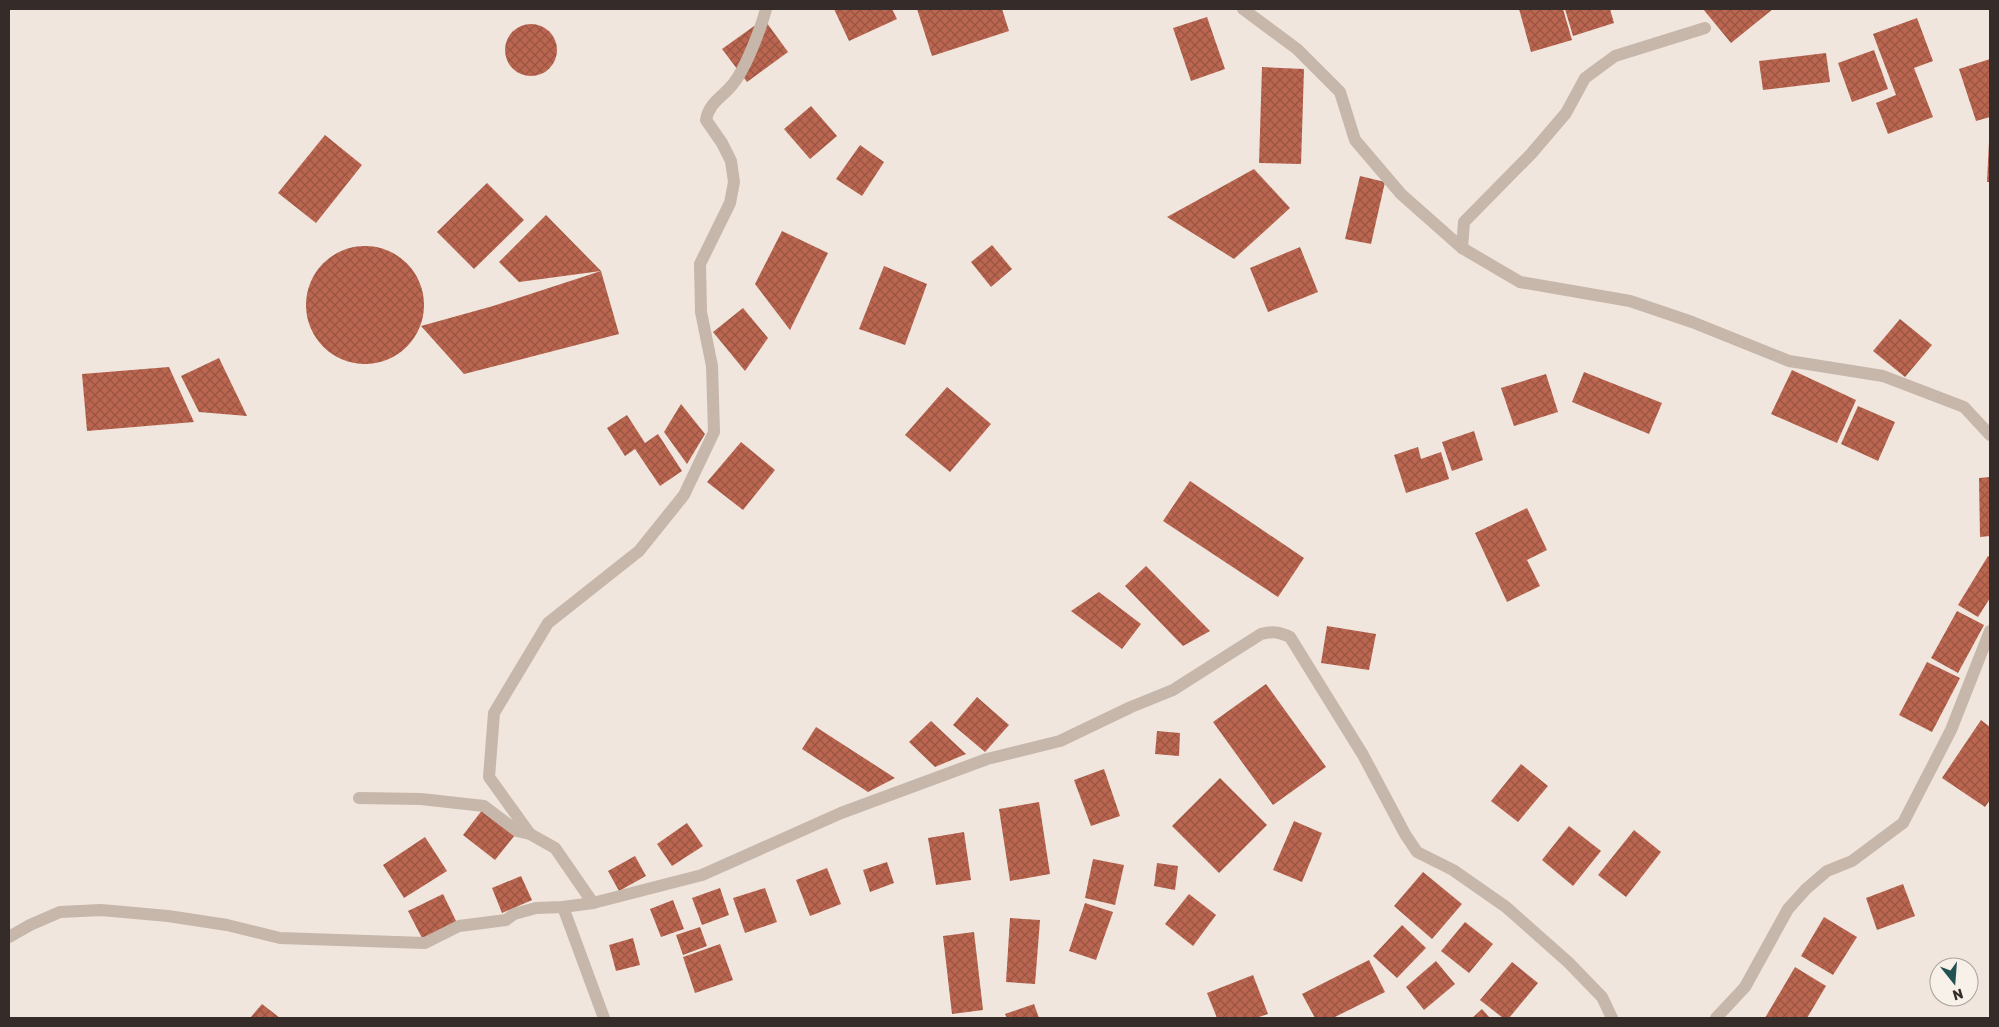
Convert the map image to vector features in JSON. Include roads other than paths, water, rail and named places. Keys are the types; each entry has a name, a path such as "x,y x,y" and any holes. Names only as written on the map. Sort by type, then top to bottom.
{"street":[{"path":"530,834 489,777 494,713 548,623 639,551 684,495 714,432 712,366 701,312 700,264 730,203 734,182 731,161 722,143 706,120 710,106 734,83 752,49 766,9"},
{"path":"1243,9 1297,49 1340,92 1355,140 1401,194 1462,248 1520,282 1630,301 1692,322 1789,361 1883,376 1964,407 1990,435"},
{"path":"1462,248 1464,222 1490,197 1566,112 1585,78 1615,56 1705,28"},
{"path":"9,937 30,925 60,912 101,910 168,916 227,925 280,938 425,942 459,926 506,920 514,914 536,908 563,907 593,902 702,875 850,810 987,758 1060,741 1131,707 1173,690 1261,634 1272,631 1281,632 1290,637 1363,755 1405,834 1417,852 1453,870 1506,906 1568,962 1602,997 1612,1018"},
{"path":"1716,1018 1745,987 1788,909 1806,889 1827,871 1852,860 1903,823 1951,730 1990,631"},
{"path":"359,798 421,799 484,806 517,831 530,834 555,848 593,902"},
{"path":"563,907 604,1018"}]}
